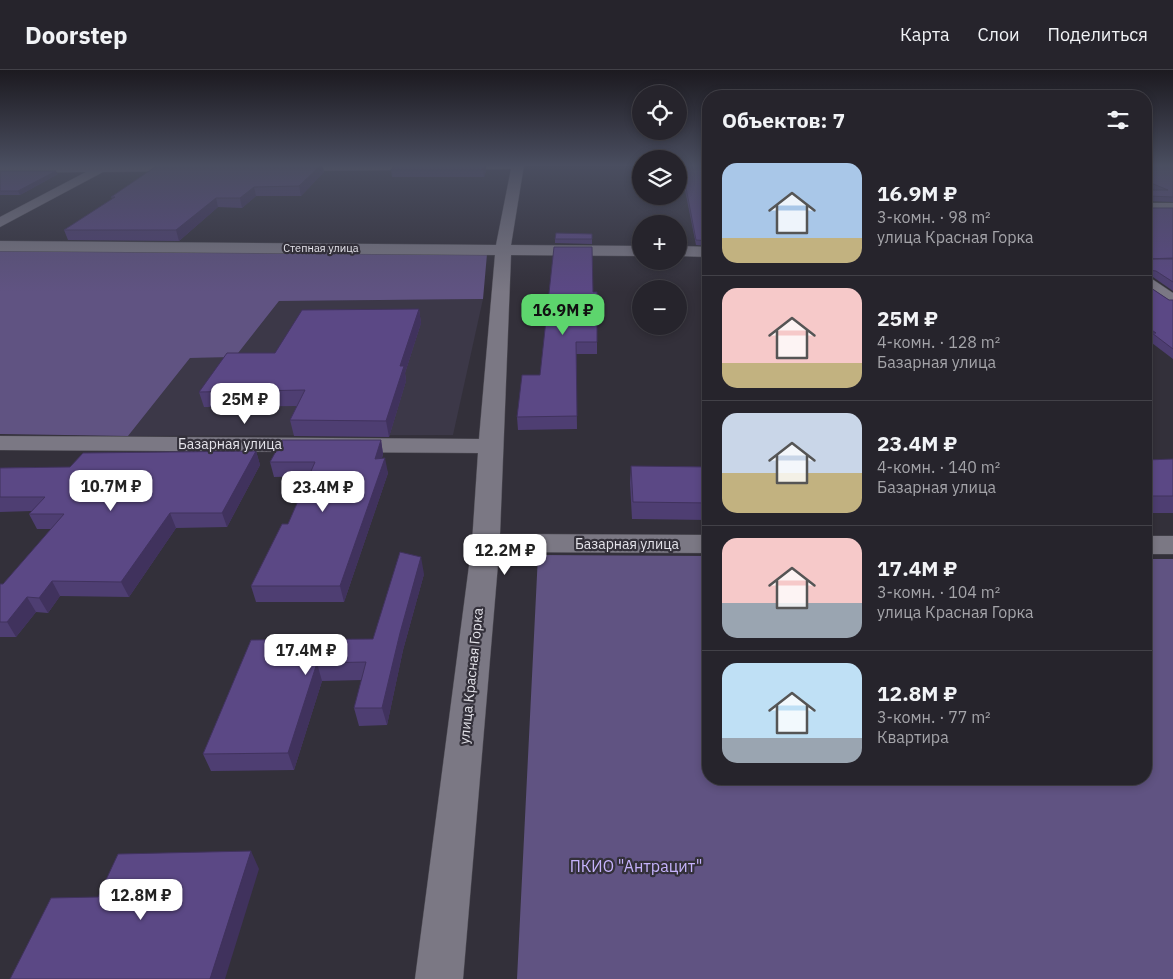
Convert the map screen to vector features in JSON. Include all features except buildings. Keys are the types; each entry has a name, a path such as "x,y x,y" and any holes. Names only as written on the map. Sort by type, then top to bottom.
{"street":[{"path":"0,223 28,207"},
{"name":"улица Красная Горка","path":"439,979 486,543 490,446 503,250 511,207"},
{"name":"Степная улица","path":"0,246 632,251"},
{"path":"687,252 702,252"},
{"path":"1152,287 1173,301"},
{"name":"Базарная улица","path":"0,443 490,446"},
{"name":"Базарная улица","path":"486,543 702,544"},
{"path":"1152,545 1173,545"}],"shaded area":[{"path":"483,299 453,435 128,436 190,358 235,357 279,301"}],"green space":[{"path":"0,250 487,254 483,299 279,301 235,357 190,358 128,436 0,434"},
{"name":"ПКИО \"Антрацит\"","path":"538,555 702,556 702,785 1152,785 1152,559 1173,559 1173,979 517,979"}]}
